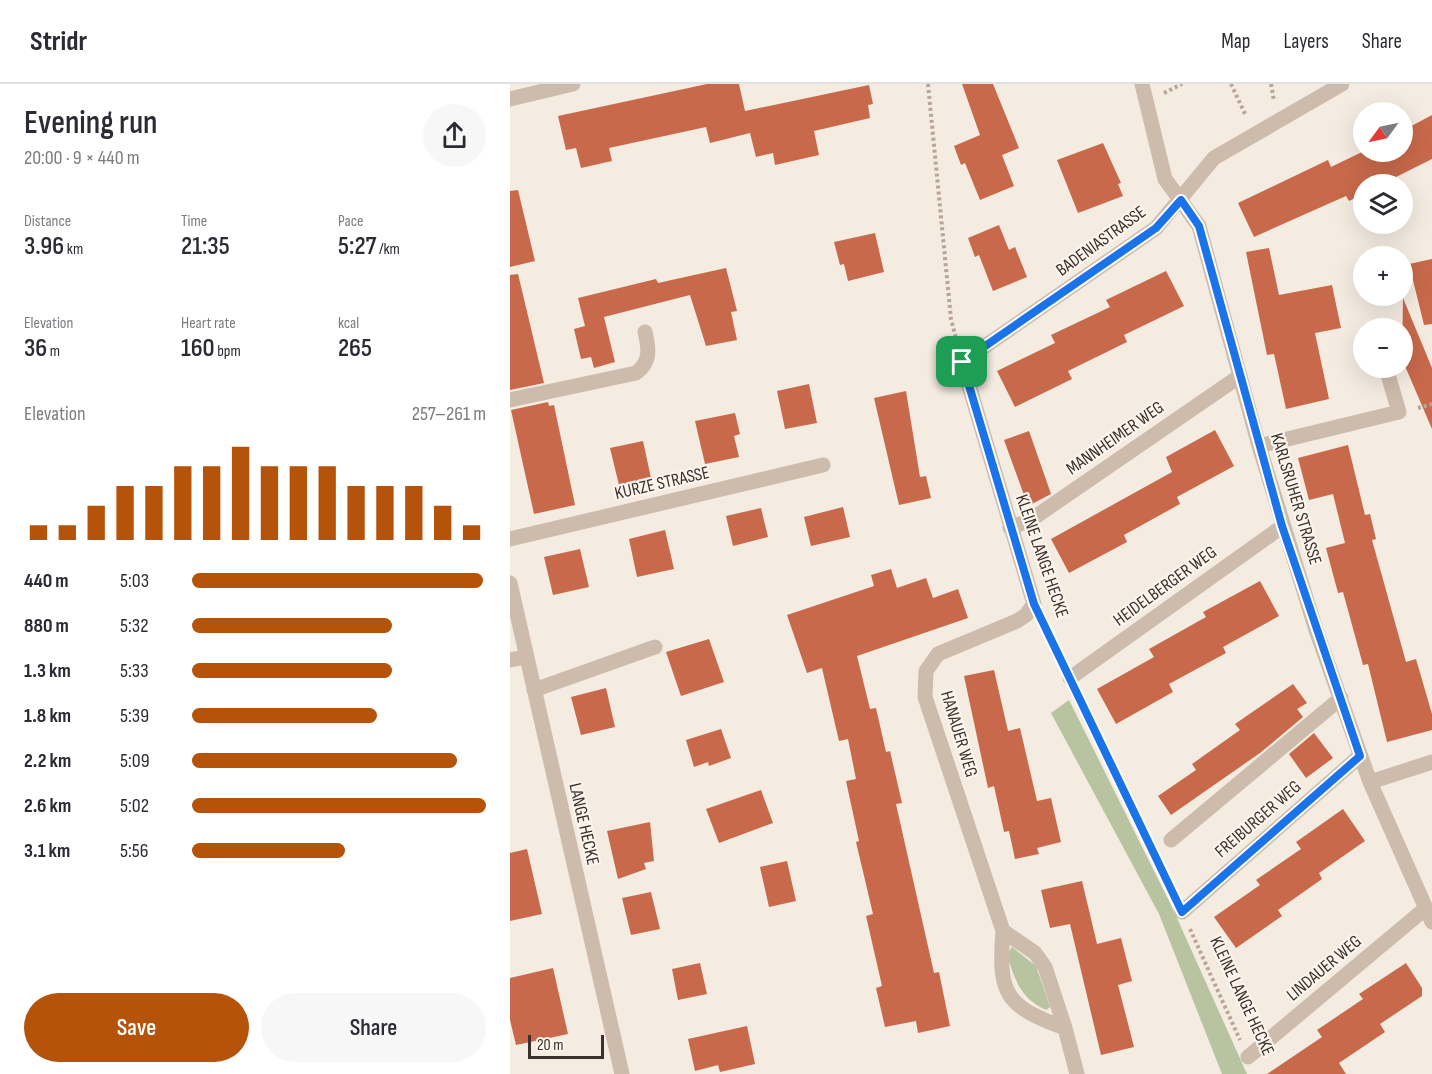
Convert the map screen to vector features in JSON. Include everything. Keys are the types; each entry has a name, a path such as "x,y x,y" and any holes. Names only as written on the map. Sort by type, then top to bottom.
{"street":[{"path":"510,99 573,84"},
{"name":"KARLSRUHER STRASSE","path":"1142,84 1165,179 1199,226 1282,526 1360,756 1429,915"},
{"name":"BADENIASTRASSE","path":"962,362 1156,228 1214,158 1342,84"},
{"path":"510,400 636,373 647,362 649,353 645,332"},
{"name":"KLEINE LANGE HECKE","path":"962,362 1034,604"},
{"name":"MANNHEIMER WEG","path":"1010,528 1032,519 1240,376"},
{"path":"1259,446 1399,412 1389,378"},
{"name":"KURZE STRASSE","path":"510,539 823,465"},
{"name":"HEIDELBERGER WEG","path":"1070,678 1282,526"},
{"name":"LANGE HECKE","path":"510,583 622,1074"},
{"name":"HANAUER WEG","path":"1034,604 1026,615 1017,621 938,654 926,670 924,684 929,708 1003,931 1000,970 1005,987 1014,1002 1039,1018 1065,1028"},
{"path":"534,690 655,647"},
{"path":"510,660 526,657"},
{"path":"1171,840 1341,698"},
{"name":"FREIBURGER WEG","path":"1182,912 1360,756"},
{"path":"1370,782 1432,762"},
{"name":"LINDAUER WEG","path":"1248,1057 1429,915"},
{"path":"1003,931 1035,953 1045,967 1077,1074"}],"path":[{"path":"928,84 951,319 962,362"},
{"path":"1231,84 1255,134"},
{"name":"KLEINE LANGE HECKE","path":"1034,604 1182,912 1248,1057"}],"green space":[{"path":"1069,700 1172,907 1247,1074 1222,1074 1159,914 1051,713"},
{"path":"1012,947 1036,966 1050,1007 1046,1010 1030,1000 1020,987 1007,954"}],"building":[{"path":"707,84 739,84 745,111 869,85 873,104 868,105 870,118 814,131 819,155 775,165 773,153 756,157 750,133 710,143 706,127 609,148 612,161 581,168 576,148 566,150 558,116"},
{"path":"962,84 993,84 1019,148 1002,155 1014,186 980,200 965,163 961,165 954,146 980,135"},
{"path":"1432,115 1432,159 1402,174 1353,174 1353,199 1349,201 1346,196 1254,237 1238,203 1328,160 1331,167 1353,156 1353,162 1413,162 1413,125"},
{"path":"1103,143 1121,183 1118,184 1123,196 1078,213 1057,160"},
{"path":"518,190 535,261 510,267 510,191"},
{"path":"999,225 1009,250 1015,247 1027,277 993,291 979,255 975,257 968,238"},
{"path":"875,233 884,272 848,281 844,264 840,265 834,242"},
{"path":"1269,248 1279,295 1332,285 1341,328 1315,333 1329,399 1286,409 1274,354 1267,355 1246,252"},
{"path":"1432,259 1432,324 1424,325 1413,280 1413,263"},
{"path":"726,268 737,311 731,312 737,340 706,346 690,295 604,317 615,362 594,368 591,357 581,359 574,329 585,326 578,298 656,279 658,283"},
{"path":"1166,271 1184,306 1124,335 1127,342 1068,371 1072,379 1015,407 997,371 1055,343 1051,335 1110,307 1106,300"},
{"path":"518,274 544,383 510,390 510,275"},
{"path":"1403,306 1406,306 1411,318 1403,318"},
{"path":"1413,322 1432,368 1432,429 1410,378 1413,378"},
{"path":"809,384 817,423 785,429 777,391"},
{"path":"906,391 920,477 926,476 931,498 899,505 874,398"},
{"path":"548,402 549,406 554,405 575,505 534,514 511,410"},
{"path":"735,413 740,434 734,436 739,457 705,464 695,421"},
{"path":"1215,430 1234,466 1177,497 1180,504 1124,535 1127,542 1069,573 1051,539 1172,472 1166,457"},
{"path":"1029,431 1051,494 1028,506 1004,440"},
{"path":"643,441 651,478 619,485 610,448"},
{"path":"1348,445 1365,515 1370,514 1376,539 1372,540 1406,662 1416,659 1432,714 1432,730 1387,742 1368,664 1363,665 1343,592 1338,593 1326,548 1345,543 1333,494 1309,500 1298,458"},
{"path":"843,507 850,537 811,546 804,517"},
{"path":"761,508 768,537 733,546 726,516"},
{"path":"665,530 674,569 637,577 629,539"},
{"path":"580,549 589,587 553,595 544,557"},
{"path":"891,569 897,588 926,578 933,598 958,589 968,618 857,656 870,709 876,708 886,752 890,751 902,803 896,804 934,973 939,972 950,1026 918,1033 916,1021 885,1027 876,988 882,986 866,916 873,914 856,842 859,841 846,781 856,779 848,739 839,741 822,668 807,673 787,615 874,586 871,575"},
{"path":"1260,581 1279,616 1223,647 1226,653 1169,684 1173,692 1116,724 1097,689 1154,657 1149,649 1206,617 1203,612"},
{"path":"709,639 724,682 681,696 666,652"},
{"path":"994,670 1008,731 1020,728 1037,801 1051,798 1061,842 1037,848 1039,854 1015,859 1009,831 1004,832 994,786 988,788 964,676"},
{"path":"1293,684 1307,703 1297,709 1303,717 1260,753 1171,815 1158,796 1196,770 1192,764 1240,730 1235,724"},
{"path":"606,688 615,727 581,735 571,697"},
{"path":"721,729 731,758 709,766 708,762 694,767 686,740"},
{"path":"1314,733 1333,758 1306,778 1289,754"},
{"path":"761,790 773,823 719,843 706,809"},
{"path":"1343,809 1365,841 1319,873 1322,879 1278,910 1282,916 1236,948 1214,917 1260,885 1256,880 1301,849 1296,842"},
{"path":"650,822 654,861 644,863 646,869 618,879 607,831"},
{"path":"527,849 542,914 510,921 510,853"},
{"path":"787,861 796,901 769,907 760,867"},
{"path":"1082,881 1097,944 1121,938 1132,981 1118,985 1134,1047 1101,1055 1070,924 1050,928 1041,890"},
{"path":"651,892 660,929 631,935 622,898"},
{"path":"700,963 707,994 678,1000 672,969"},
{"path":"1406,963 1422,988 1422,996 1380,1024 1385,1032 1339,1063 1346,1074 1267,1074 1322,1037 1317,1030 1363,999 1359,994"},
{"path":"553,968 568,1034 516,1045 510,1020 510,978"},
{"path":"747,1026 755,1064 720,1072 718,1065 695,1071 688,1039"}],"route":[{"path":"1181,200 1199,226 1282,526 1360,756 1182,912 1034,604 962,362 1156,228 1181,200"}]}
